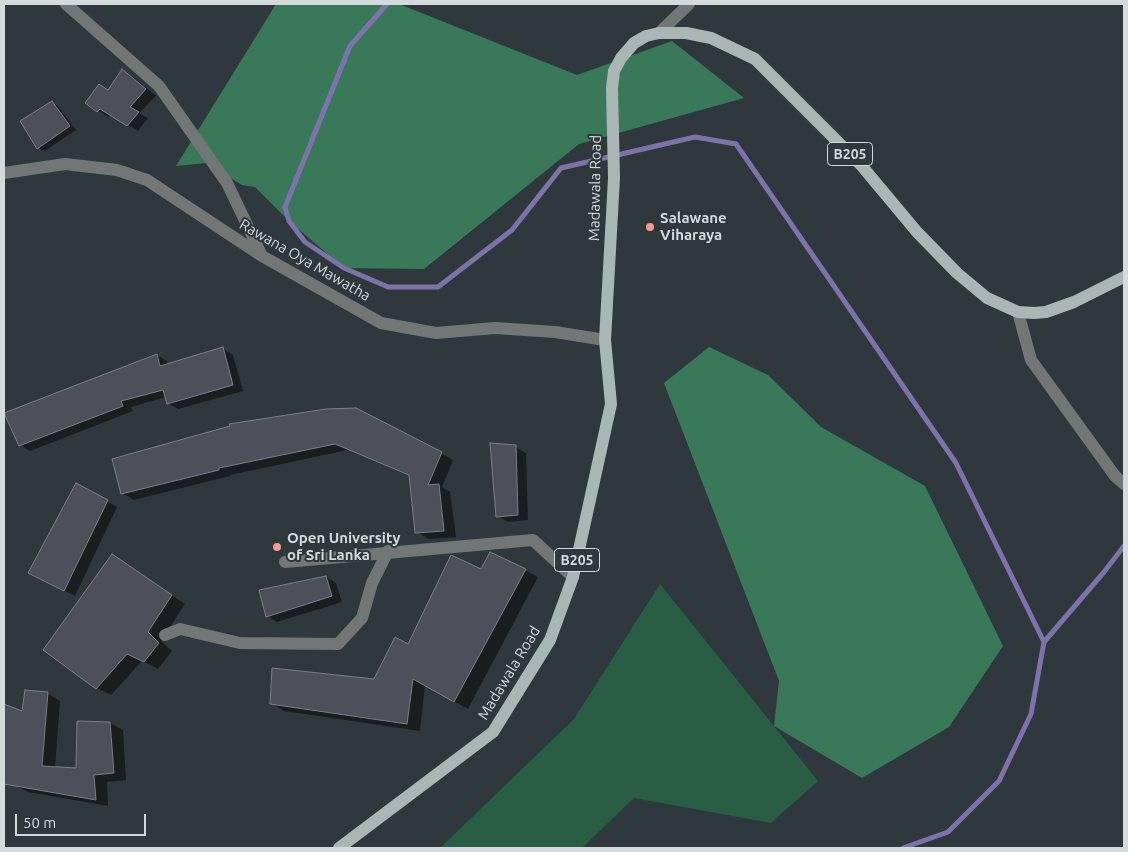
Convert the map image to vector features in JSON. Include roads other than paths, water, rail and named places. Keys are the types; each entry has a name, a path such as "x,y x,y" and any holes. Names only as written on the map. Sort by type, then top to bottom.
{"main road":[{"name":"Madawala Road","path":"339,848 493,732 550,640 573,577 611,404 605,340 614,178 612,88 614,71 621,58 634,43 646,36 659,33 686,33 711,38 754,59 861,165 917,232 957,273 987,298 1018,312 1046,312 1074,302 1124,276"}],"street":[{"path":"66,4 159,86 227,183 262,256"},
{"path":"659,33 688,4"},
{"name":"Rawana Oya Mawatha","path":"4,173 65,164 117,170 147,180 262,256 381,322 436,333 495,328 554,332 605,340"},
{"path":"1018,312 1031,360 1115,476 1124,484"},
{"path":"285,562 388,551 532,540 573,577"},
{"path":"165,635 180,628 240,644 338,644 362,618 372,583 388,551"}],"waterway":[{"path":"387,4 350,46 285,207 289,221 305,242 344,268 388,287 438,287 512,230 561,168 695,137 736,144 956,463 1044,642 1031,714 999,781 948,832 903,848"},
{"path":"1044,642 1124,546"}],"place":[{"name":"Salawane Viharaya","path":"650,227"},
{"name":"Open University of Sri Lanka","path":"277,547"}]}
